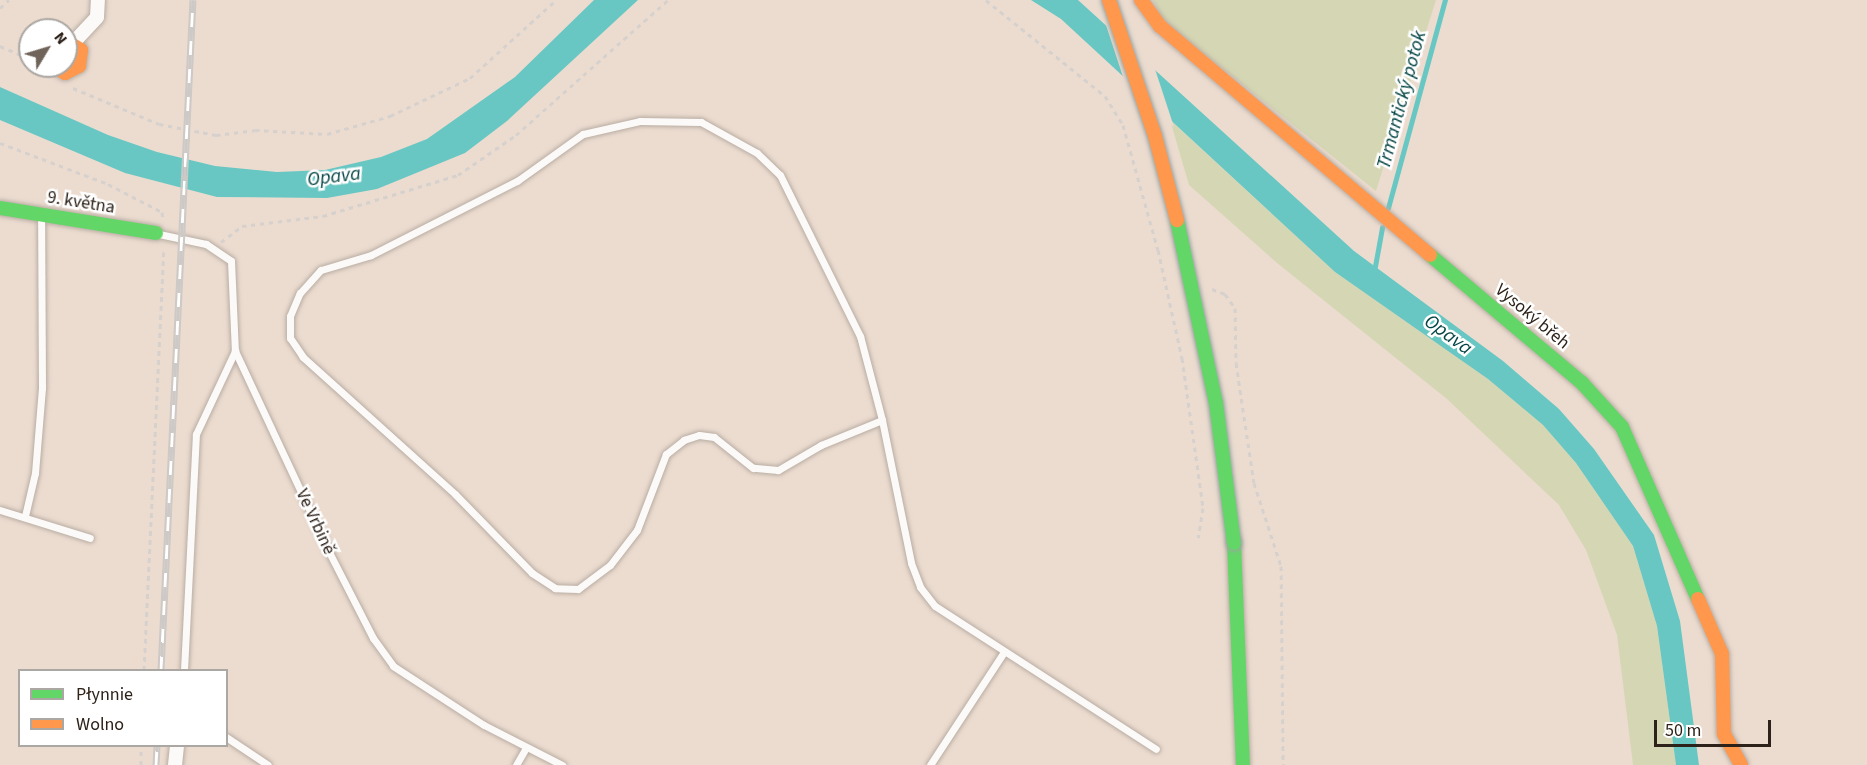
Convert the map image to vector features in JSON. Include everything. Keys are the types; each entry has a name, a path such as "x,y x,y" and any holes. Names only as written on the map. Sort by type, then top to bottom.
{"street":[{"path":"78,35 97,17 98,0"},
{"path":"1109,0 1155,136 1189,264 1216,403 1234,543 1243,765"},
{"name":"Vysoký břeh","path":"1141,0 1160,26 1582,384 1622,427 1722,654 1724,734 1741,765"},
{"path":"78,48 81,50 78,66"},
{"name":"9. května","path":"0,208 160,234"},
{"path":"175,765 177,747"}],"lane":[{"path":"882,420 821,445 778,470 753,468 714,437 699,435 684,440 666,454 638,530 610,565 578,589 555,588 532,573 455,494 303,357 291,338 290,316 300,293 321,270 371,255 517,182 583,134 640,121 701,122 757,153 780,176 860,336 882,420 911,563 920,587 935,606 1156,749"},
{"path":"25,516 35,473 42,388 41,214"},
{"path":"160,234 212,248"},
{"name":"Ve Vrbině","path":"212,248 231,261 236,351 333,561 373,638 393,666 526,748 562,765"},
{"path":"184,669 196,434 236,351"},
{"path":"0,510 90,538"},
{"path":"930,765 1004,652"},
{"path":"228,738 268,765"},
{"path":"516,765 526,748"}],"path":[{"path":"0,8 9,0"},
{"path":"76,89 159,124 216,135 255,130 327,134 390,116 470,78 556,0"},
{"path":"212,248 242,226 323,216 458,175 516,135 668,0"},
{"path":"986,0 1105,96 1119,116 1169,296 1203,508 1198,538"},
{"path":"0,46 18,54"},
{"path":"0,143 108,184 162,212 144,669"},
{"path":"1208,288 1225,294 1235,308 1236,363 1254,483 1281,566 1283,765"},
{"path":"1169,296 1180,293"},
{"path":"141,747 141,765"}],"green space":[{"path":"1153,0 1436,0 1376,191 1163,21"},
{"path":"1170,120 1335,272 1488,379 1543,425 1576,463 1633,546 1657,626 1676,765 1633,765 1617,635 1586,550 1559,505 1447,399 1277,263 1189,185"}],"water":[{"name":"Opava","path":"594,0 638,0 507,121 465,153 377,189 327,198 217,197 125,173 0,120 0,87 108,135 157,152 215,166 277,172 325,170 381,157 427,139 515,77"},
{"name":"Opava","path":"1031,0 1078,0 1354,251 1503,361 1559,409 1594,449 1654,535 1680,621 1699,765 1676,765 1657,626 1633,546 1576,463 1543,425 1488,379 1335,272 1061,19"}],"pier":[{"path":"1104,19 1154,66 1174,127 1125,83"}],"waterway":[{"name":"Trmantický potok","path":"1388,208 1445,0"},
{"name":"Trmantický potok","path":"1374,272 1382,228"}],"railway":[{"path":"161,669 193,0"},
{"path":"156,765 157,747"}],"traffic: fast":[{"path":"0,208 156,233"},
{"path":"1177,220 1216,403 1234,543"},
{"path":"1430,255 1582,383 1622,427 1698,599"},
{"path":"1234,543 1243,765"}],"traffic: slow":[{"path":"1109,0 1155,136 1177,220"},
{"path":"1141,0 1160,26 1430,255"},
{"path":"78,48 81,50 78,66"},
{"path":"1698,599 1722,654 1724,734 1741,765"}]}
